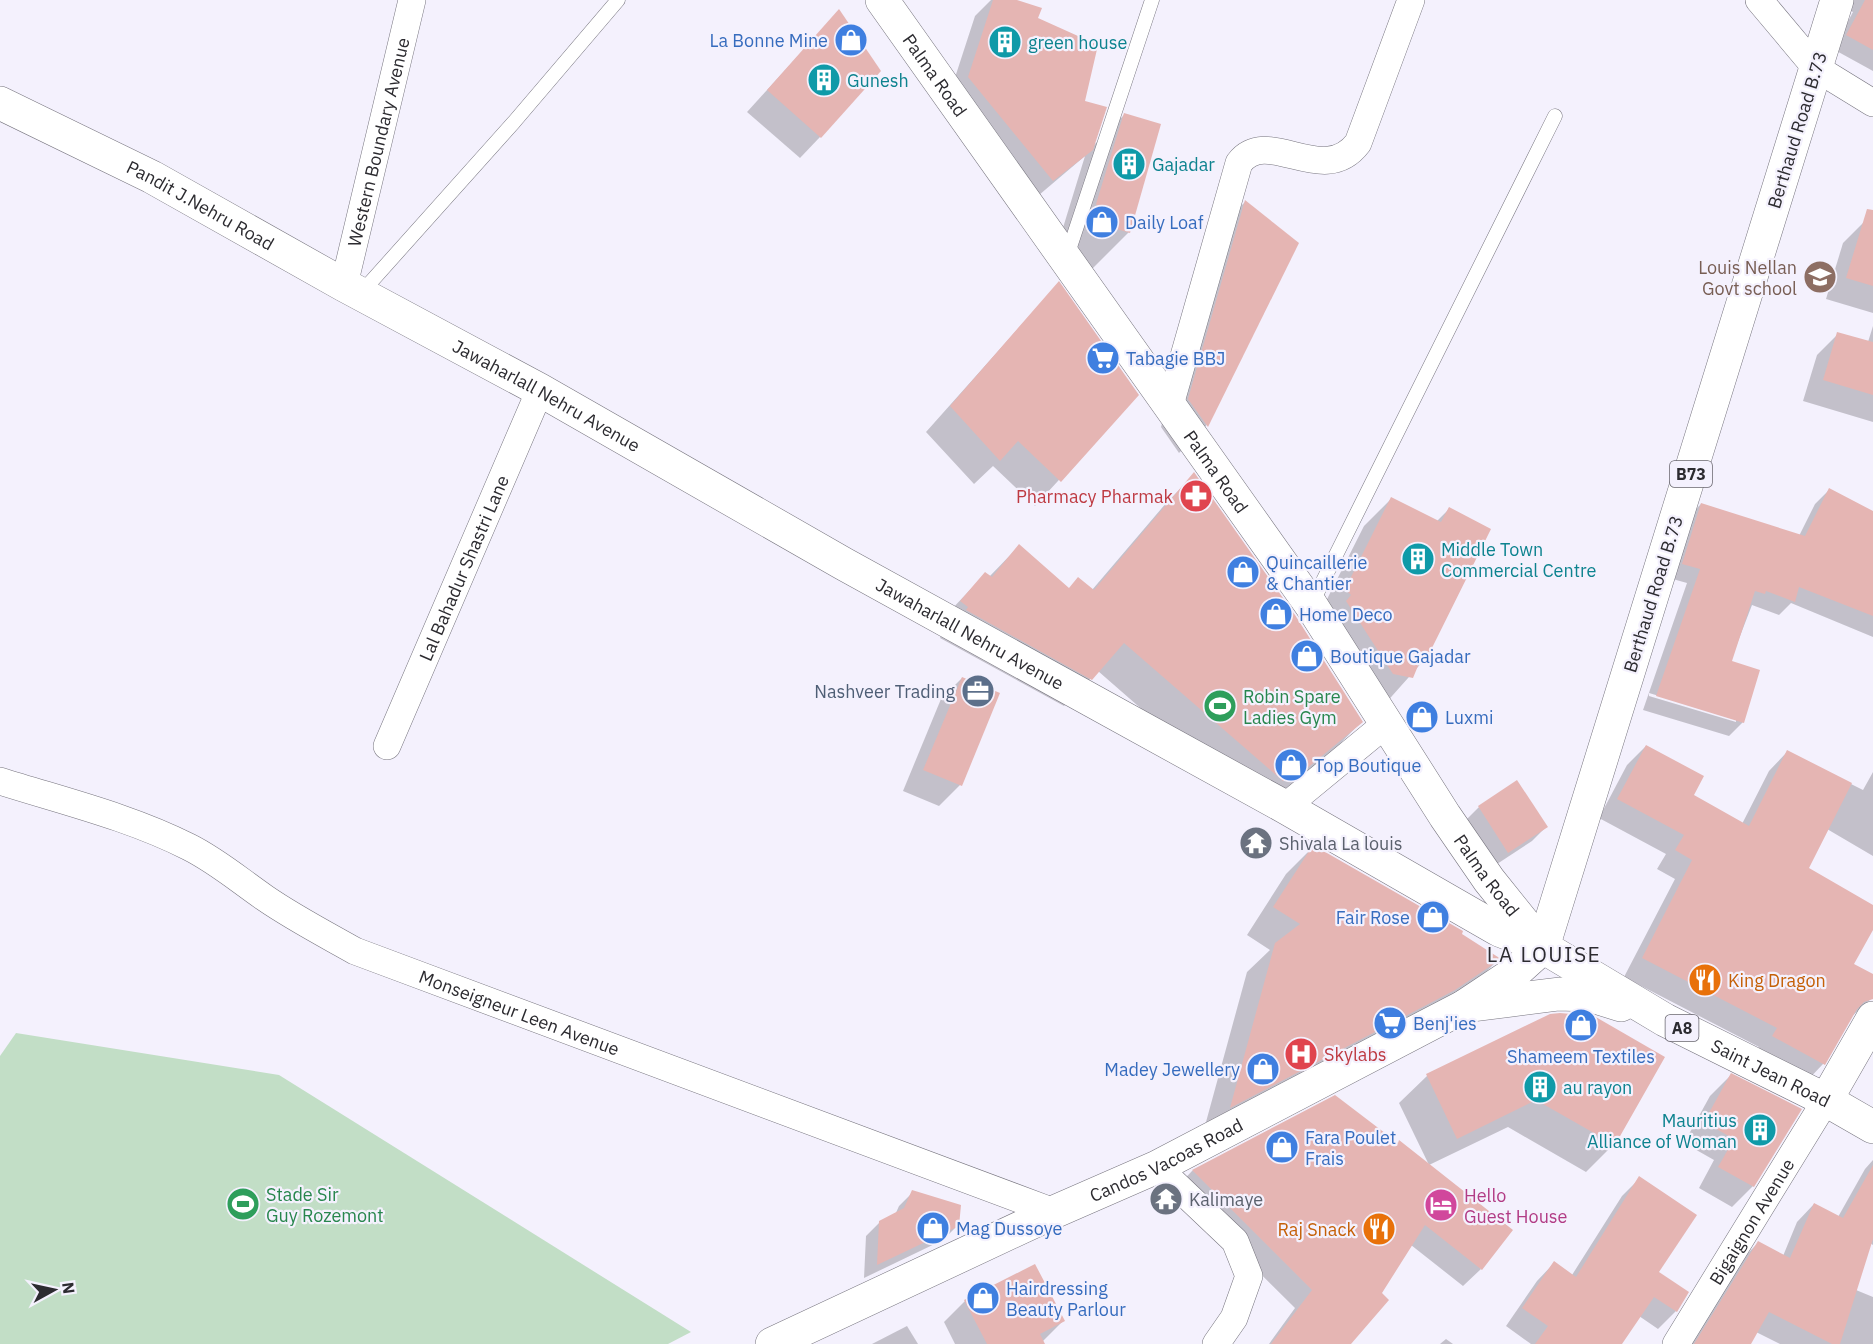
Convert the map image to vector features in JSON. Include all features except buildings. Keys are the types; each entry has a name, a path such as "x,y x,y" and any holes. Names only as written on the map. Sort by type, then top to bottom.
{"main road":[{"name":"Palma Road","path":"882,0 1311,605 1489,880 1543,947"},
{"name":"Berthaud Road B.73","path":"1543,947 1837,0"},
{"name":"Pandit J.Nehru Road","path":"0,103 152,177 399,313"},
{"name":"Jawaharlall Nehru Avenue","path":"399,313 540,390 844,564 1285,807 1499,930 1543,947"},
{"name":"Candos Vacoas Road","path":"772,1344 1054,1212 1157,1167 1465,1006 1513,974 1543,947"},
{"name":"Saint Jean Road","path":"1543,947 1665,1020 1826,1100 1873,1127"},
{"path":"1465,1006 1533,996 1589,995 1665,1020"},
{"path":"1826,1100 1873,1018"}],"street":[{"name":"Western Boundary Avenue","path":"352,289 412,0"},
{"path":"1170,405 1239,163 1245,156 1266,150 1326,161 1350,154 1358,143 1411,0"},
{"path":"1759,0 1816,68 1873,103"},
{"name":"Lal Bahadur Shastri Lane","path":"387,746 540,390"},
{"path":"1285,807 1387,723"},
{"name":"Monseigneur Leen Avenue","path":"0,781 113,816 186,845 221,864 265,898 305,924 374,958 1054,1212"},
{"name":"Bigaignon Avenue","path":"1676,1344 1826,1100"},
{"path":"1157,1167 1235,1241 1249,1275 1234,1318 1216,1344"}],"lane":[{"path":"352,289 514,122 618,0"},
{"path":"1066,258 1152,0"},
{"path":"1311,605 1555,116"}],"green space":[{"name":"Stade Sir Guy Rozemont","path":"16,1033 279,1075 691,1332 668,1344 0,1344 0,1056"}],"place":[{"name":"La Bonne Mine","path":"851,40"},
{"name":"green house","path":"1005,42"},
{"name":"Gunesh","path":"824,80"},
{"name":"Gajadar","path":"1129,164"},
{"name":"Daily Loaf","path":"1102,222"},
{"name":"Louis Nellan Govt school","path":"1820,277"},
{"name":"Tabagie BBJ","path":"1103,358"},
{"name":"Pharmacy Pharmak","path":"1196,496"},
{"name":"Middle Town Commercial Centre","path":"1418,559"},
{"name":"Quincaillerie & Chantier","path":"1243,572"},
{"name":"Home Deco","path":"1276,614"},
{"name":"Boutique Gajadar","path":"1307,656"},
{"name":"Nashveer Trading","path":"978,691"},
{"name":"Robin Spare Ladies Gym","path":"1220,706"},
{"name":"Luxmi","path":"1422,717"},
{"name":"Top Boutique","path":"1291,765"},
{"name":"Shivala La louis","path":"1256,843"},
{"name":"Fair Rose","path":"1433,917"},
{"name":"King Dragon","path":"1705,980"},
{"name":"Benj'ies","path":"1390,1023"},
{"name":"Shameem Textiles","path":"1581,1025"},
{"name":"Skylabs","path":"1301,1054"},
{"name":"Madey Jewellery","path":"1263,1069"},
{"name":"au rayon","path":"1540,1087"},
{"name":"Mauritius Alliance of Woman","path":"1760,1130"},
{"name":"Fara Poulet Frais","path":"1282,1147"},
{"name":"Kalimaye","path":"1166,1199"},
{"name":"Stade Sir Guy Rozemont","path":"243,1204"},
{"name":"Hello Guest House","path":"1441,1205"},
{"name":"Mag Dussoye","path":"933,1228"},
{"name":"Raj Snack","path":"1379,1229"},
{"name":"Hairdressing Beauty Parlour","path":"983,1298"}],"district":[{"name":"LA LOUISE","path":"1544,954"}]}
